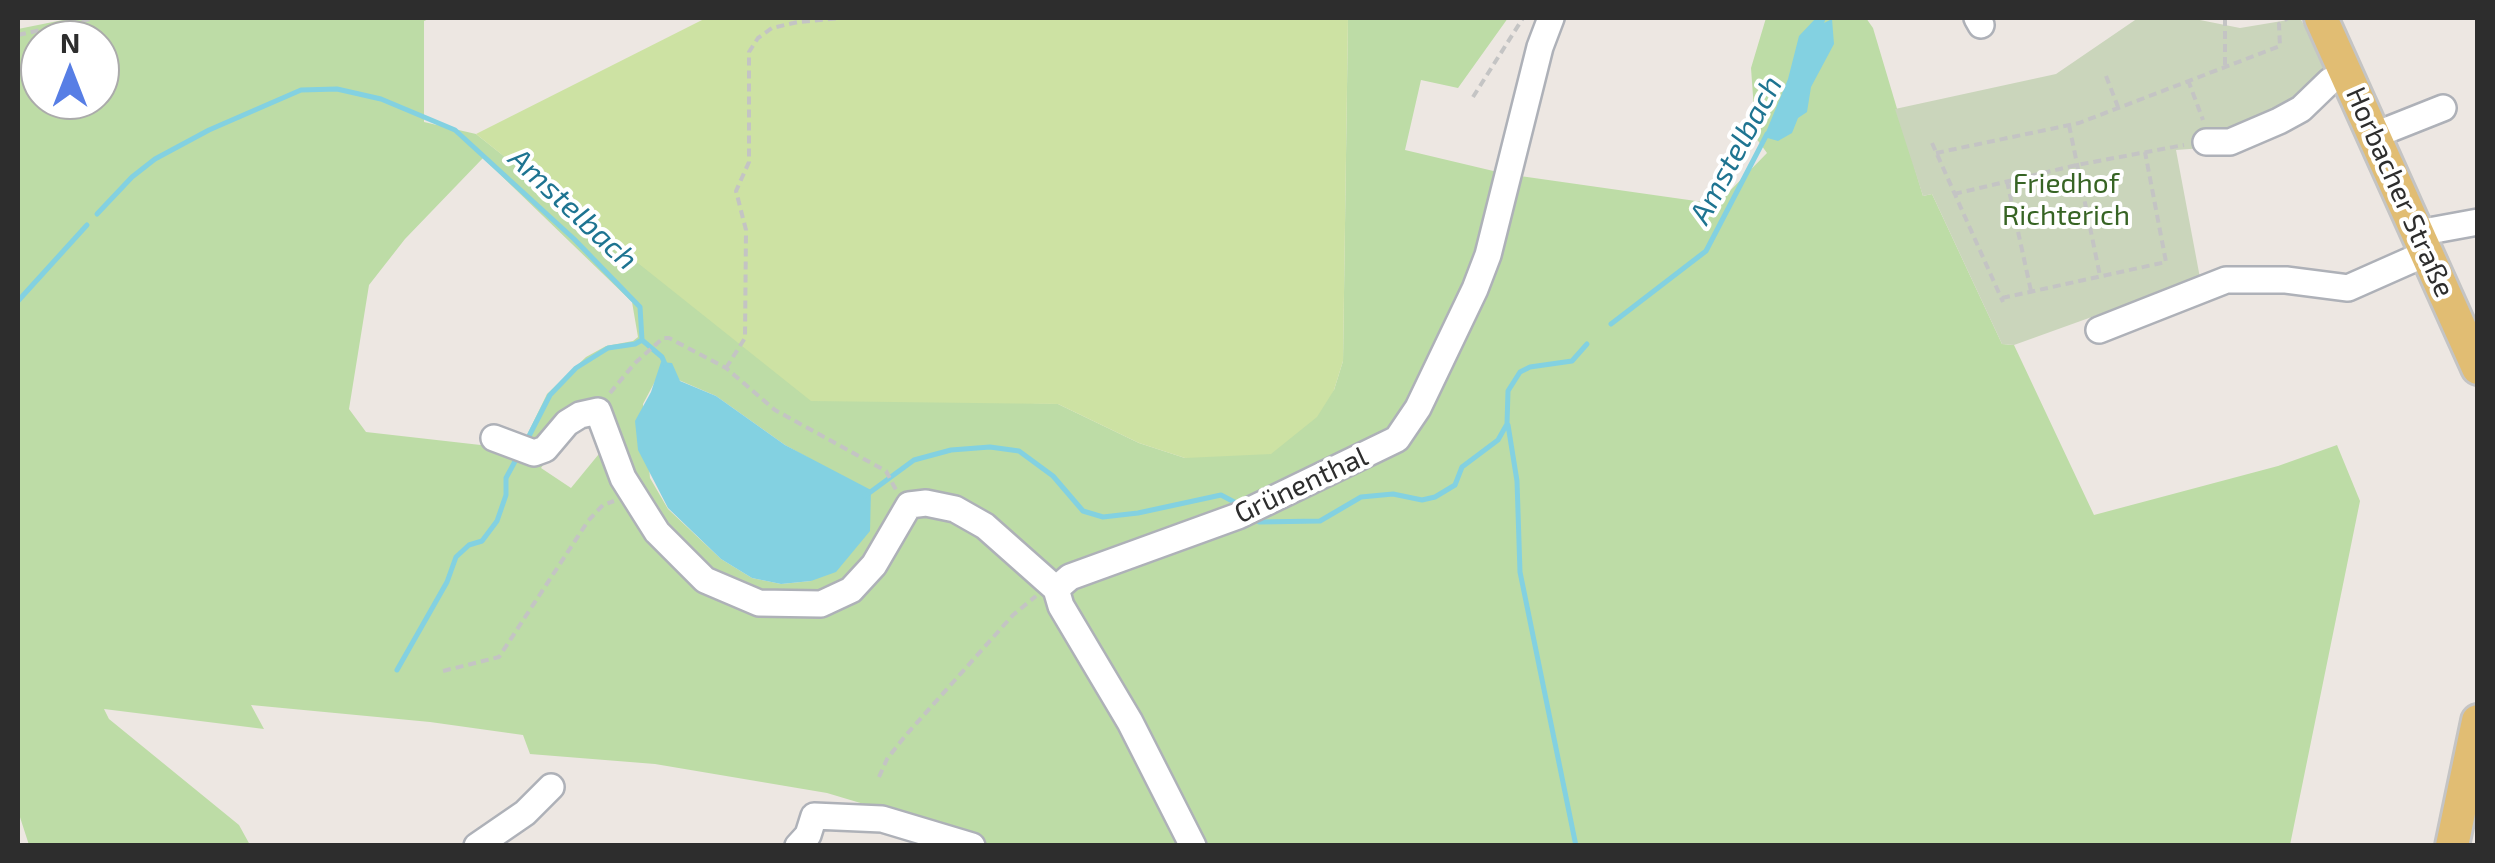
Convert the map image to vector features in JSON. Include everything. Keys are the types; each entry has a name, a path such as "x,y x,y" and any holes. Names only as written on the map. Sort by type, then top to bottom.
{"main road":[{"name":"Horbacher Straße","path":"2320,18 2478,368"},
{"path":"2452,846 2478,722"}],"street":[{"name":"Grünenthal","path":"1056,589 1070,577 1238,516 1396,440 1418,408 1488,255 1535,63 1551,18"},
{"path":"2206,142 2230,142 2280,122 2301,109 2330,81 2347,73"},
{"path":"2375,135 2443,108"},
{"path":"2100,330 2226,280 2286,280 2348,288 2422,243 2478,222"},
{"path":"515,445 545,449 567,422 580,414 598,411 631,491 657,532 705,580 759,603 821,604 851,590 874,566 909,505 926,502 955,509 985,526 1056,589 1061,606 1130,722 1193,846"},
{"path":"477,846 525,813 551,787"},
{"path":"798,846 808,834 814,816 882,819 972,846"}],"path":[{"path":"18,35 95,18"},
{"path":"726,368 745,338 746,230 736,191 750,162 750,52 758,38 772,28 841,18"},
{"path":"1473,97 1524,18"},
{"path":"2225,18 2225,65"},
{"path":"1936,154 2068,126 2280,46 2279,24 2288,18"},
{"path":"2106,76 2118,107"},
{"path":"1954,194 2077,165 2206,142 2207,130 2188,80"},
{"path":"2068,126 2100,276"},
{"path":"1932,143 2002,300 2166,262 2145,151"},
{"path":"2007,181 2031,291"},
{"path":"598,411 622,377 662,339 670,338 726,368 776,410 886,471 896,488"},
{"path":"443,671 499,657 588,521 603,505 631,491"},
{"path":"879,777 887,758 906,735 1013,616 1047,586 1056,589"}],"green space":[{"path":"73,18 431,18 424,21 424,122 476,134 648,270 953,400 1058,404 1139,443 1185,458 1334,390 1343,361 1348,18 1508,18 1458,88 1421,80 1405,150 1506,174 1717,204 1767,153 1756,138 1751,68 1766,18 1866,18 1873,28 1923,196 1932,194 2002,344 2014,345 2094,515 2278,466 2337,445 2360,501 2290,845 957,845 914,819 827,793 655,764 530,754 523,735 251,705 264,729 104,709 109,719 239,825 250,845 29,845 18,811 18,29 20,120 120,120 120,20 63,20","holes":["483,158 632,302 638,337 606,346 586,357 547,394 526,437 507,448 366,432 349,409 369,285 405,239","660,372 716,396 785,445 868,491 811,581 781,584 752,578 721,559 668,509 650,478 643,404","587,426 603,449 571,488 541,468 565,433"]},
{"path":"706,18 1348,18 1343,361 1334,390 1317,417 1271,454 1185,458 1139,443 1058,404 811,401 476,134"},
{"name":"Friedhof Richterich","path":"2138,18 2190,18 2240,28 2300,18 2336,82 2230,146 2176,150 2200,278 2014,345 2002,344 1932,194 1923,196 1895,109 2056,74"}],"water":[{"path":"1816,18 1826,18 1824,23 1832,19 1834,44 1811,87 1807,112 1798,118 1792,133 1778,141 1764,137 1788,79 1799,36"},
{"path":"661,362 672,363 680,381 716,396 785,445 871,490 870,531 836,572 811,581 781,584 752,578 721,559 668,508 638,450 635,421"}],"waterway":[{"name":"Amstelbach","path":"97,214 155,159 209,130 301,90 337,89 381,99 455,130 574,239 640,307 642,340 665,364"},
{"name":"Amstelbach","path":"1611,324 1706,251 1767,134"},
{"name":"Amstelbach","path":"18,301 87,225"},
{"path":"527,440 550,395 576,368 608,348 642,340"},
{"name":"Amstelbach","path":"1256,519 1320,521 1361,497 1435,497 1455,485 1462,467 1498,440 1507,424 1508,391 1520,372 1572,361 1587,344"},
{"path":"1508,425 1517,481 1520,572 1576,846"},
{"name":"Amstelbach","path":"865,496 914,460 951,450 990,447 1019,451 1053,476 1083,511 1103,517 1221,495 1240,505"},
{"path":"397,670 447,582 456,557 469,545 482,541 497,521 506,495 506,478 519,454"}]}
